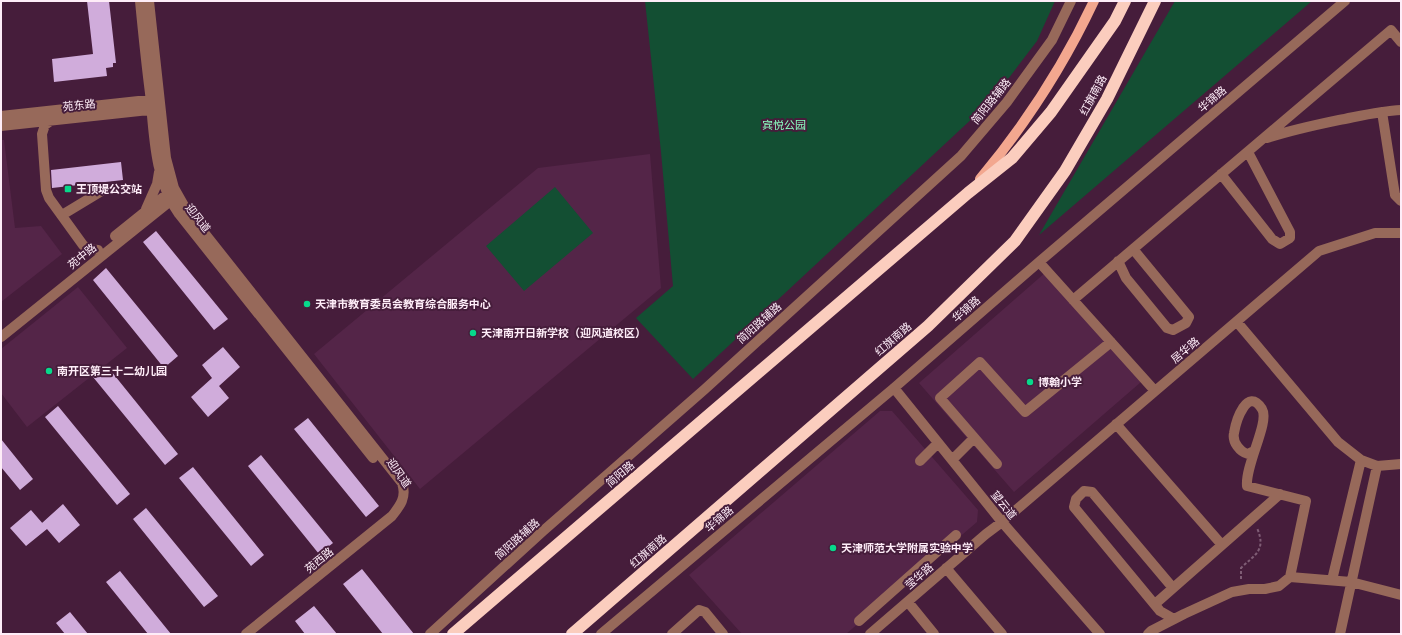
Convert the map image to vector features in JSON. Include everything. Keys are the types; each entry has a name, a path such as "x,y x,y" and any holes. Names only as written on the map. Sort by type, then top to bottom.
{"highway":[{"name":"红旗南路","path":"804,335 968,193 1012,158 1051,112 1115,21 1125,1"},
{"name":"红旗南路","path":"572,634 928,326 1014,241 1065,171 1107,99 1154,1"},
{"name":"简阳路","path":"453,634 804,335"}],"main road":[{"path":"968,193 997,159 1029,116 1078,34 1094,1"}],"street":[{"name":"迎风道","path":"140,1 154,103 159,163 179,214 398,489 403,501"},
{"name":"迎风道","path":"149,1 156,70 154,103 172,194"},
{"name":"简阳路辅路","path":"430,634 543,531 711,384 961,156 1007,102 1052,40 1071,1"},
{"name":"华锦路","path":"601,634 894,388 1345,1"},
{"path":"1073,300 1391,30 1401,42"},
{"name":"苑东路","path":"1,126 128,112 154,103"},
{"name":"苑东路","path":"1,116 154,103"},
{"path":"1261,140 1287,131 1382,112 1401,110"},
{"path":"1382,112 1395,195 1401,202"},
{"path":"52,120 45,124 42,134 45,182 49,198 83,245 88,249 98,250"},
{"path":"1222,174 1272,239 1280,244 1290,238 1290,232 1248,152"},
{"path":"146,211 157,184 159,163"},
{"path":"62,215 105,189"},
{"name":"苑中路","path":"1,328 146,211 172,194"},
{"name":"苑中路","path":"1,337 172,194"},
{"name":"居华路","path":"1002,522 1319,251 1375,233 1401,233"},
{"path":"82,270 85,260 83,245"},
{"path":"1118,262 1126,278 1167,328 1173,330 1186,323 1189,317 1133,249"},
{"path":"1039,262 1155,391"},
{"path":"1237,322 1338,442 1361,460 1378,466 1401,464"},
{"path":"997,464 940,398 980,362 1025,412 1111,342"},
{"name":"望云道","path":"894,388 1002,522 1100,634"},
{"path":"1148,634 1174,619 1232,592 1266,589 1279,586 1290,577 1306,501 1247,486 1246,479 1264,423 1263,412 1259,404 1253,401 1245,405 1240,414 1235,425 1233,438 1238,447 1244,453 1248,454 1254,451"},
{"path":"1116,424 1222,545"},
{"path":"952,460 974,438"},
{"path":"920,461 938,443"},
{"path":"1332,580 1361,460"},
{"path":"1340,634 1378,466"},
{"path":"1173,588 1092,492 1084,491 1076,499 1074,507 1160,611 1174,619"},
{"path":"1155,604 1280,494"},
{"name":"苑西路","path":"246,634 392,516 403,501"},
{"name":"莹华路","path":"877,632 956,559 1002,522"},
{"path":"859,620 956,535"},
{"path":"945,545 956,559"},
{"path":"946,568 1002,634"},
{"path":"1290,577 1351,582 1401,594"},
{"path":"908,602 934,634"},
{"path":"672,634 699,610 705,612 723,634"}],"path":[{"path":"1241,591 1241,568 1258,552 1260,544 1259,533 1253,518"}],"shaded area":[{"path":"1,140 4,140 15,228 41,226 62,254 1,302"},
{"name":"天津南开日新学校（迎风道校区）","path":"650,154 661,288 420,489 314,354 538,168"},
{"name":"博翰小学","path":"1046,272 1141,382 1014,492 919,383"},
{"name":"南开区第三十二幼儿园","path":"78,287 127,348 27,427 1,393 1,349"},
{"name":"天津师范大学附属实验中学","path":"880,411 892,411 978,510 977,522 846,634 742,634 689,575"}],"green space":[{"name":"宾悦公园","path":"645,1 1055,1 1037,41 992,100 693,379 636,318 673,286"},
{"path":"1175,1 1312,1 1039,235"},
{"path":"555,187 593,233 524,291 486,246"}],"building":[{"path":"87,1 109,1 116,63 113,63 113,67 106,68 107,76 54,82 52,59 93,54"},
{"path":"121,162 123,180 52,188 51,170"},
{"path":"156,231 228,319 214,330 143,242"},
{"path":"106,268 178,356 164,368 93,280"},
{"path":"223,347 240,367 219,386 229,398 208,417 191,397 212,378 202,365"},
{"path":"107,366 178,454 165,465 93,377"},
{"path":"58,406 130,494 117,505 45,417"},
{"path":"308,418 379,506 366,517 294,429"},
{"path":"1,439 33,479 20,490 1,467"},
{"path":"261,455 333,543 319,554 248,466"},
{"path":"193,467 264,555 251,566 179,478"},
{"path":"63,504 80,525 59,543 47,529 26,546 10,528 31,510 42,523"},
{"path":"146,508 218,596 204,607 133,519"},
{"path":"362,569 414,634 383,634 343,584"},
{"path":"120,571 171,634 148,634 106,582"},
{"path":"314,606 337,634 305,634 295,621"},
{"path":"70,612 88,634 65,634 56,623"}],"place":[{"name":"王顶堤公交站","path":"68,189"},
{"name":"天津市教育委员会教育综合服务中心","path":"307,304"},
{"name":"天津南开日新学校（迎风道校区）","path":"473,333"},
{"name":"南开区第三十二幼儿园","path":"49,371"},
{"name":"博翰小学","path":"1030,382"},
{"name":"天津师范大学附属实验中学","path":"833,548"}]}
